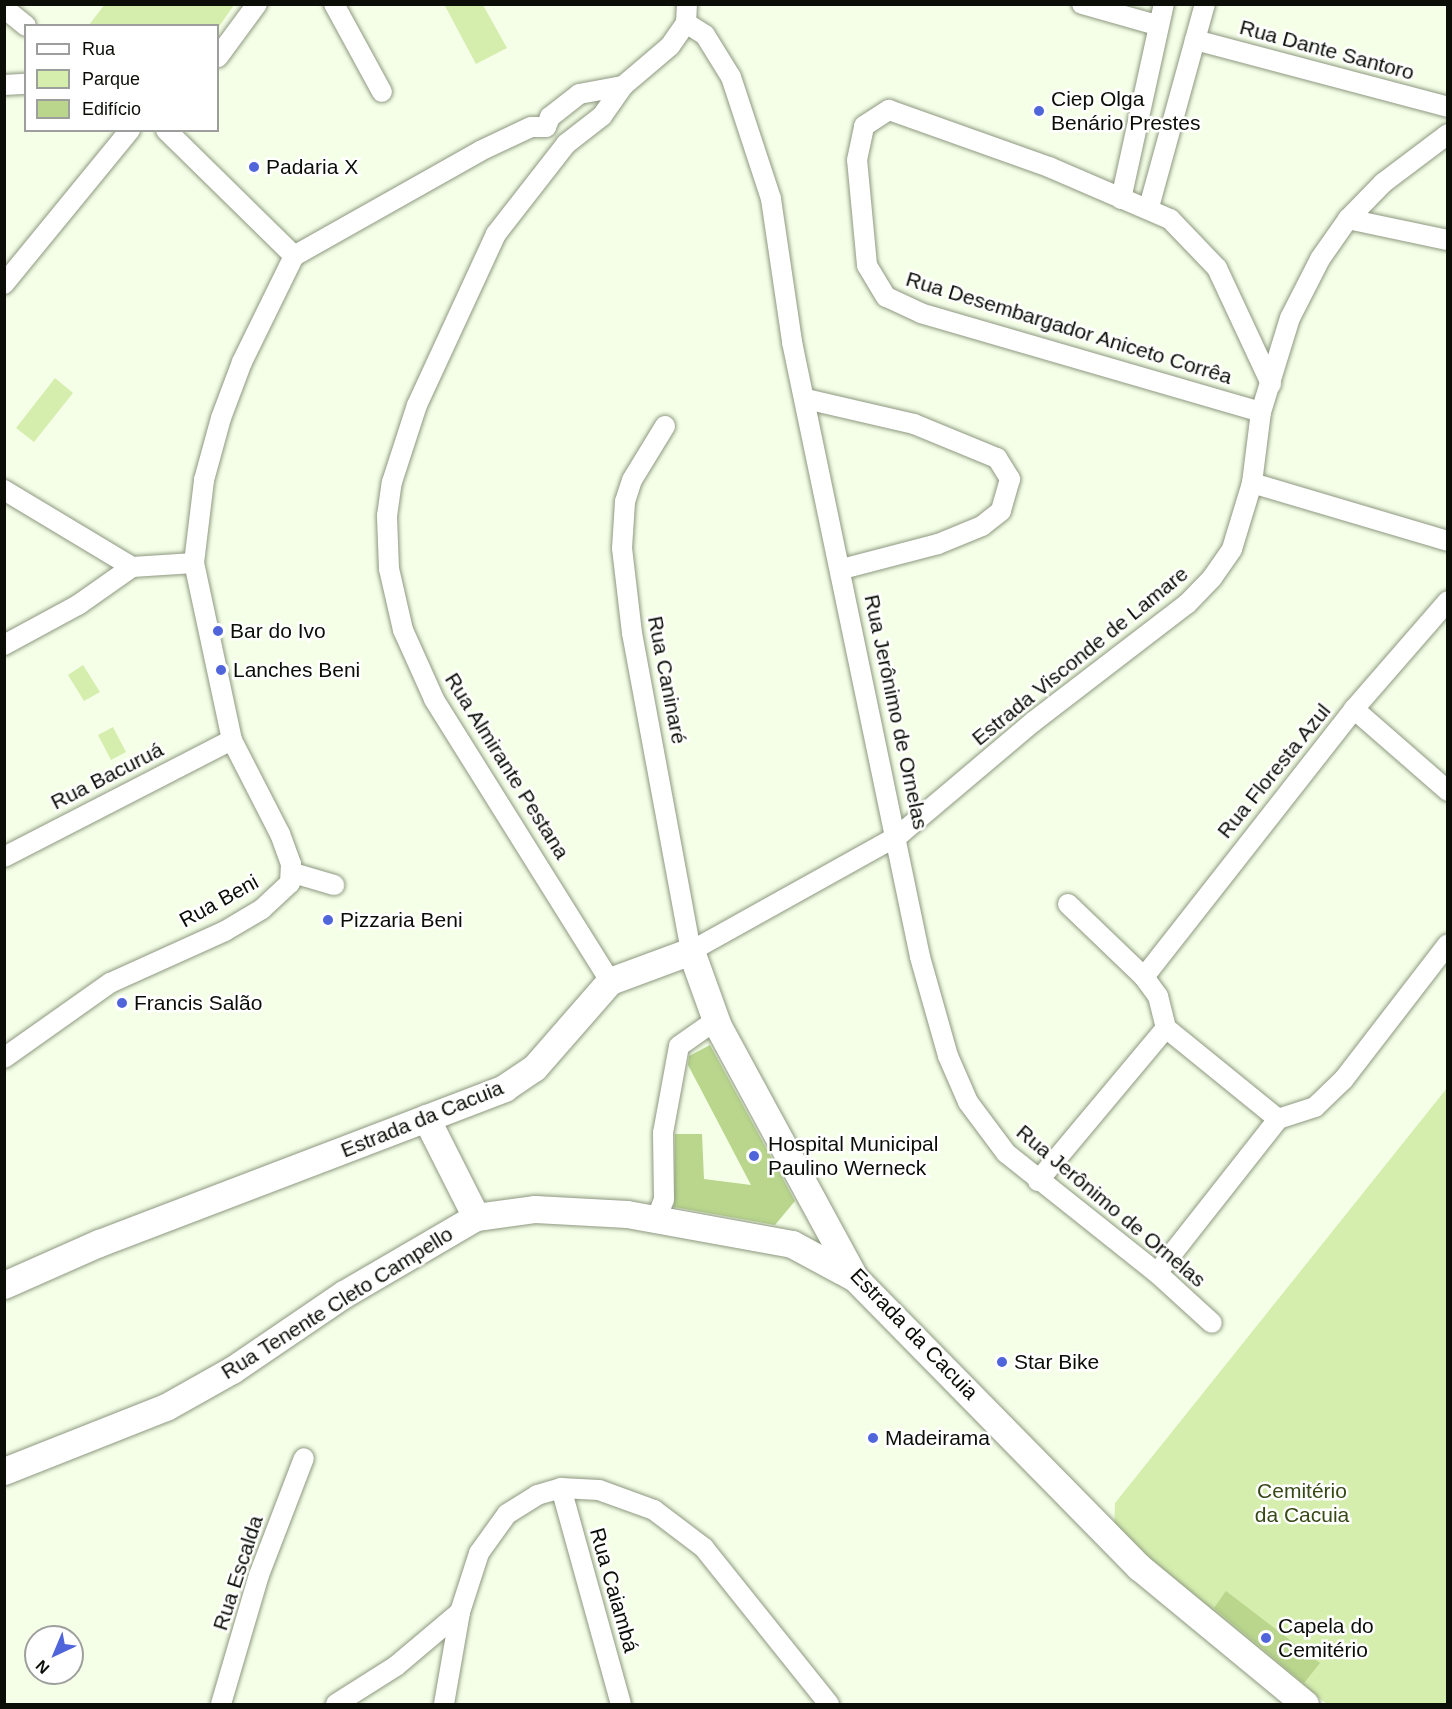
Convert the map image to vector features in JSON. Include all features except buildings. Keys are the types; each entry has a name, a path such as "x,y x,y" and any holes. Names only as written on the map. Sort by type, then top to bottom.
{"main road":[{"name":"Estrada da Cacuia","path":"4,1286 99,1243 504,1088 534,1068 610,981 691,951 716,1020 818,1216 854,1278 1139,1567 1305,1704"},
{"path":"426,1118 476,1217"},
{"name":"Rua Tenente Cleto Campello","path":"4,1471 166,1407 232,1370 344,1294 476,1217 535,1209 656,1220 792,1244 854,1278"},
{"path":"792,1244 810,1233 818,1216"}],"street":[{"path":"219,56 257,4"},
{"path":"334,4 382,92"},
{"path":"1082,4 1156,25"},
{"path":"1121,199 1156,25 1164,4"},
{"path":"1149,207 1205,4"},
{"path":"4,8 24,24"},
{"path":"602,116 623,86 658,61 686,14"},
{"name":"Rua Jerônimo de Ornelas","path":"686,14 720,56 750,124 771,199 786,312 898,836 920,957 948,1056 986,1129 1038,1181 1157,1273 1212,1323"},
{"name":"Rua Dante Santoro","path":"1195,40 1448,107"},
{"path":"4,85 24,84"},
{"path":"546,127 565,104 589,91 623,86"},
{"path":"589,91 602,104 602,116"},
{"name":"Rua Desembargador Aniceto Corrêa","path":"1262,412 921,313 886,297 867,265 859,141 864,126 890,110 1049,166 1121,199 1149,207 1198,243 1217,268 1271,384"},
{"name":"Rua Almirante Pestana","path":"602,116 566,144 495,234 417,405 392,482 387,516 389,568 403,630 434,699 610,981"},
{"path":"334,885 293,873 280,834 232,740 194,564 204,480 221,418 242,362 294,256 480,151 531,127 546,127"},
{"path":"546,127 555,139 566,144"},
{"path":"4,284 128,132"},
{"path":"168,132 294,256"},
{"name":"Estrada Visconde de Lamare","path":"691,951 898,836 1033,722 1188,604 1232,549 1252,483 1262,412 1290,318 1320,259 1348,219 1383,183 1448,134"},
{"path":"1348,219 1448,240"},
{"path":"806,399 914,424 997,458 1010,479 1008,500 982,526 939,544 842,569"},
{"name":"Rua Caninaré","path":"665,426 632,480 625,502 622,548 632,633 691,951"},
{"path":"1252,483 1448,541"},
{"path":"4,490 132,567"},
{"path":"4,645 78,605 132,567 194,564"},
{"name":"Rua Floresta Azul","path":"1144,977 1354,710 1448,601"},
{"path":"1354,710 1448,791"},
{"name":"Rua Bacuruá","path":"4,857 232,740"},
{"name":"Rua Beni","path":"4,1058 110,983 246,919 281,894 293,873"},
{"path":"1068,904 1144,977 1158,996 1167,1028 1278,1119"},
{"path":"1157,1273 1278,1119 1315,1107 1328,1096 1448,944"},
{"path":"656,1220 664,1199 663,1133 679,1046 716,1020"},
{"path":"1038,1181 1167,1028"},
{"name":"Rua Escalda","path":"221,1704 259,1575 304,1458"},
{"path":"444,1704 460,1612 479,1553 507,1515 537,1495 561,1488 598,1490 654,1510 704,1548 829,1704"},
{"name":"Rua Caiambá","path":"561,1488 621,1704"},
{"path":"336,1704 396,1666 460,1612"}],"green space":[{"path":"105,4 234,4 219,27 219,24 90,24"},
{"path":"483,5 507,48 476,64 445,6"},
{"path":"55,378 73,393 34,442 16,428"},
{"path":"83,665 100,692 84,701 68,675"},
{"path":"113,727 126,752 111,760 98,735"},
{"name":"Cemitério da Cacuia","path":"1447,1088 1447,1704 1327,1704 1140,1562 1114,1531 1115,1503"}],"place":[{"name":"Ciep Olga Benário Prestes","path":"1039,111"},
{"name":"Padaria X","path":"254,167"},
{"name":"Bar do Ivo","path":"218,631"},
{"name":"Lanches Beni","path":"221,670"},
{"name":"Pizzaria Beni","path":"328,920"},
{"name":"Francis Salão","path":"122,1003"},
{"name":"Hospital Municipal Paulino Werneck","path":"754,1156"},
{"name":"Star Bike","path":"1002,1362"},
{"name":"Madeirama","path":"873,1438"},
{"name":"Capela do Cemitério","path":"1266,1638"}]}
